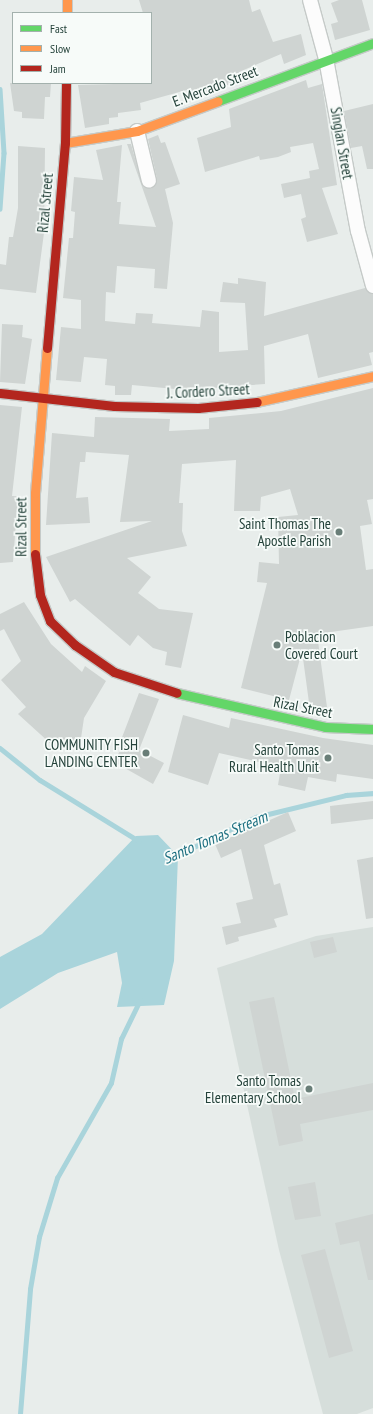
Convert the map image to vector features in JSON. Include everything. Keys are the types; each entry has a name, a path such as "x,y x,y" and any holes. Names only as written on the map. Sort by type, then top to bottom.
{"street":[{"path":"67,0 67,12"},
{"name":"Singian Street","path":"310,0 326,59 358,231 373,286"},
{"name":"E. Mercado Street","path":"65,143 137,131 326,59 373,43"},
{"name":"Rizal Street","path":"66,84 65,143 42,395 35,493 35,563 40,595 50,621 75,645 114,672 185,696 318,726 373,729"},
{"path":"137,131 149,181"},
{"name":"J. Cordero Street","path":"0,393 42,395 114,406 198,408 278,400 373,376"}],"shaded area":[{"name":"Santo Tomas Elementary School","path":"373,927 373,1408 357,1414 323,1414 279,1250 217,968 316,936"}],"water":[{"path":"158,835 178,856 174,961 164,1005 117,1007 122,983 117,952 58,973 0,1009 0,957 42,934 136,836"}],"building":[{"path":"139,0 249,0 252,12 260,9 273,42 301,34 306,55 284,64 281,54 239,72 242,80 194,97 190,89 140,103 141,110 118,113 118,117 109,118 109,124 85,128 78,85 152,84 152,12 143,12"},
{"path":"339,0 362,0 370,30 335,40 331,24 338,22 331,3"},
{"path":"306,80 308,88 322,84 337,185 322,188 338,234 307,242 301,219 306,217 301,194 284,198 281,184 310,178 309,171 319,169 313,143 290,147 291,152 278,157 260,160 259,156 205,172 197,138 231,127 229,109"},
{"path":"10,83 51,84 50,97 45,97 44,119 22,118 22,112 14,111"},
{"path":"373,104 373,169 367,169 362,146 351,148 344,111"},
{"path":"158,135 161,143 165,142 180,184 165,189 173,223 167,289 154,288 155,269 117,266 115,293 106,292 105,321 135,324 136,313 153,314 152,323 200,327 202,310 219,312 219,352 248,350 245,303 220,302 223,282 238,284 238,278 266,282 264,316 365,288 373,294 373,352 369,353 372,365 318,378 308,334 264,346 265,384 186,390 132,385 131,395 115,395 115,386 105,385 107,359 84,357 81,382 56,380 61,327 81,329 81,300 63,298 69,238 73,238 75,212 71,211 74,177 103,180 96,150 122,145 117,202 121,202 119,224 156,227 127,144 131,144 143,187 151,189 157,179 148,139"},
{"path":"18,146 45,148 44,233 36,293 0,289 0,264 6,265 9,237 13,237 18,208"},
{"path":"2,324 23,325 22,337 32,339 25,384 0,382"},
{"path":"373,388 373,499 367,500 372,524 360,526 366,570 373,569 373,626 317,634 327,707 310,710 302,651 289,700 241,688 267,583 257,582 259,562 279,564 278,517 298,515 290,489 261,497 260,511 234,511 236,460 182,464 179,503 183,503 182,531 187,546 127,558 151,577 138,593 159,609 193,613 181,668 165,665 167,652 153,648 138,635 130,646 75,599 70,602 46,557 152,521 120,522 129,455 86,452 85,462 80,462 76,498 88,497 90,523 46,525 52,433 94,437 95,417 170,419 169,431 209,429 209,418 281,411"},
{"path":"0,405 22,407 12,496 18,496 13,562 0,563"},
{"path":"24,602 51,644 82,672 85,666 106,681 84,718 80,745 53,741 51,744 18,714 26,707 1,680 21,661 4,629 0,631 0,614"},
{"path":"139,693 159,699 139,750 164,763 153,784 114,762 125,741 121,740"},
{"path":"183,715 229,728 231,718 323,738 373,745 373,779 337,774 336,782 308,777 305,791 278,785 281,767 219,753 208,785 168,772"},
{"path":"373,801 373,819 331,824 330,806"},
{"path":"288,812 296,831 264,845 274,885 280,883 288,915 274,919 277,927 238,937 239,941 226,945 222,927 241,923 236,903 253,899 241,849 221,858 215,844"},
{"path":"373,857 373,918 366,919 357,860"},
{"path":"333,937 337,952 314,958 310,942"},
{"path":"274,997 295,1099 373,1083 373,1110 300,1124 303,1141 279,1146 249,1002"},
{"path":"315,1182 321,1216 295,1220 288,1187"},
{"path":"373,1214 373,1280 368,1280 359,1241 340,1245 335,1223"},
{"path":"325,1249 353,1351 329,1358 301,1255"}],"waterway":[{"name":"Santo Tomas Stream","path":"0,89 4,153 0,209"},
{"name":"Santo Tomas Stream","path":"0,748 40,780 139,841"},
{"name":"Santo Tomas Stream","path":"173,857 256,817 346,795 373,793"},
{"path":"20,1414 30,1289 39,1237 57,1178 111,1083 121,1039 140,1000"}],"traffic: fast":[{"path":"218,101 373,43"},
{"path":"177,693 325,727 373,729"}],"traffic: slow":[{"path":"67,0 67,12"},
{"path":"65,143 137,131 218,101"},
{"path":"35,554 35,493 47,348"},
{"path":"257,402 373,376"}],"traffic: jam":[{"path":"47,348 65,143 66,84"},
{"path":"0,393 114,406 198,408 257,402"},
{"path":"35,554 40,595 50,621 75,645 114,672 177,693"}],"place":[{"name":"Saint Thomas The Apostle Parish","path":"339,532"},
{"name":"Poblacion Covered Court","path":"277,645"},
{"name":"COMMUNITY FISH LANDING CENTER","path":"146,753"},
{"name":"Santo Tomas Rural Health Unit","path":"328,758"},
{"name":"Santo Tomas Elementary School","path":"309,1089"}]}
